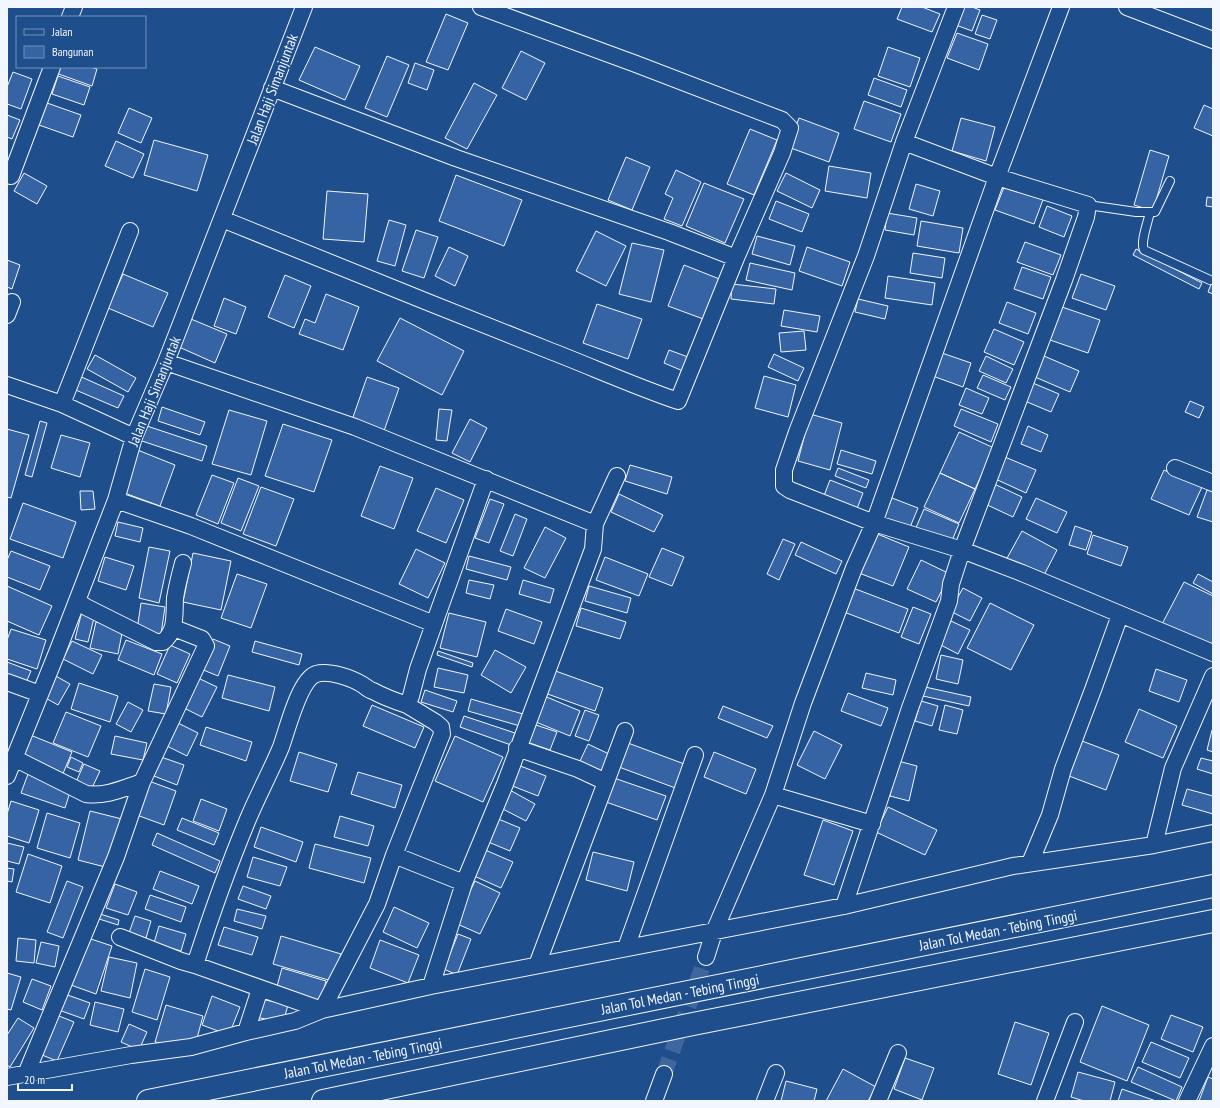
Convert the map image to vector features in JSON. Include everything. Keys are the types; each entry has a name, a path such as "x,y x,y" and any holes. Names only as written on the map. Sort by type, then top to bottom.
{"highway":[{"name":"Jalan Tol Medan - Tebing Tinggi","path":"148,1101 1213,886"},
{"path":"324,1101 700,1022 1213,921"}],"street":[{"name":"Jalan Haji Simanjuntak","path":"7,776 116,500 134,437 166,362 304,7"},
{"path":"222,219 649,391 678,401 736,258 782,153 790,128 782,120 481,7"},
{"path":"956,7 904,142 866,256 797,432 784,470 784,486 790,490 874,523 962,550 1022,573 1213,653"},
{"path":"706,957 714,932 772,795 803,703 854,568 874,523 997,177 1061,7"},
{"path":"1127,7 1213,40"},
{"path":"11,176 52,68"},
{"path":"272,88 456,158 669,232 736,258"},
{"path":"844,906 910,708 949,601 951,584 962,550 1064,280 1086,217 1088,205 997,177 904,142"},
{"path":"62,404 130,231"},
{"path":"166,362 355,427 596,524"},
{"path":"7,385 62,404 134,437"},
{"path":"1175,468 1213,483"},
{"path":"431,986 464,883 518,748 593,549 596,524 617,476"},
{"path":"407,705 418,669 486,479"},
{"path":"116,500 191,526 434,624"},
{"path":"77,601 156,642 163,642 168,639 174,628 176,613 175,598 183,563"},
{"path":"1030,863 1050,815 1063,769 1120,615"},
{"path":"26,1074 116,857 142,782 206,646 202,639 174,628"},
{"path":"195,965 244,828 280,747 294,706 300,694 311,678 316,674 326,673 346,677 362,684 371,691 407,705 435,722 441,727 442,734 394,855 377,904 322,1010"},
{"path":"1154,845 1173,768 1213,676"},
{"path":"7,682 40,694"},
{"path":"537,965 625,732"},
{"path":"518,748 578,769 606,782"},
{"path":"626,948 695,755"},
{"path":"14,758 86,794 106,794 142,782"},
{"path":"772,795 872,824"},
{"path":"7,1077 131,1055 191,1047 246,1032 295,1021 322,1010 431,986 844,906 1013,866 1154,845 1213,833"},
{"path":"394,855 464,883"},
{"path":"120,937 180,961 322,1010"},
{"path":"246,1032 260,989"},
{"path":"1045,1101 1075,1022"},
{"path":"1187,1101 1213,1046"},
{"path":"878,1101 898,1053"},
{"path":"764,1101 776,1072"},
{"path":"654,1101 664,1074"}],"lane":[{"path":"1088,205 1155,212 1170,181"},
{"path":"1150,212 1143,240 1142,247 1144,250 1210,280"}],"building":[{"path":"902,7 922,7 940,14 932,32 897,19"},
{"path":"963,7 972,7 980,10 972,31 956,25"},
{"path":"446,14 468,23 448,70 426,62"},
{"path":"982,15 997,20 990,39 975,34"},
{"path":"957,33 988,44 979,70 947,58"},
{"path":"315,47 360,66 345,100 299,80"},
{"path":"888,47 920,58 910,87 878,76"},
{"path":"521,51 545,63 526,100 502,88"},
{"path":"387,56 409,65 387,117 365,108"},
{"path":"415,63 434,70 427,90 408,83"},
{"path":"55,68 97,69 92,86 53,72"},
{"path":"13,72 32,79 21,109 7,104 7,87"},
{"path":"58,76 90,87 84,105 52,94"},
{"path":"874,78 907,90 901,107 868,95"},
{"path":"474,83 497,95 467,149 445,138"},
{"path":"864,101 901,114 891,142 854,129"},
{"path":"47,103 81,115 73,137 39,125"},
{"path":"1204,105 1213,109 1213,136 1194,128"},
{"path":"129,108 152,118 141,143 118,133"},
{"path":"7,115 20,120 12,139 7,137"},
{"path":"799,118 839,133 829,162 788,147"},
{"path":"961,118 995,127 986,161 952,151"},
{"path":"750,129 777,140 754,195 727,184"},
{"path":"154,140 208,155 197,191 144,175"},
{"path":"116,141 144,154 133,178 105,166"},
{"path":"1150,150 1169,156 1153,211 1134,205"},
{"path":"626,157 650,167 632,210 608,200"},
{"path":"829,166 871,173 867,198 825,191"},
{"path":"676,170 701,182 682,226 664,219 673,198 665,194"},
{"path":"24,173 47,186 37,204 14,191"},
{"path":"786,173 820,190 812,208 777,191"},
{"path":"456,175 522,200 504,246 439,221"},
{"path":"1006,182 1044,197 1034,224 995,210"},
{"path":"704,183 744,199 725,243 686,226"},
{"path":"916,184 940,191 933,216 909,209"},
{"path":"327,191 368,194 364,242 323,239"},
{"path":"1207,197 1213,198 1213,207 1206,206"},
{"path":"776,201 809,214 802,232 769,219"},
{"path":"1047,206 1072,216 1064,237 1039,227"},
{"path":"887,213 917,218 914,235 885,230"},
{"path":"389,220 406,225 395,266 377,261"},
{"path":"921,221 963,228 959,253 917,246"},
{"path":"416,230 438,237 424,278 402,271"},
{"path":"596,231 626,246 606,286 576,271"},
{"path":"757,236 795,246 790,265 752,254"},
{"path":"1025,242 1061,255 1053,275 1017,262"},
{"path":"632,243 664,250 651,302 619,294"},
{"path":"449,247 468,256 455,286 435,276"},
{"path":"807,247 850,262 842,286 799,271"},
{"path":"1136,249 1202,283 1199,289 1133,255"},
{"path":"913,253 945,258 942,278 910,273"},
{"path":"7,260 20,265 12,289 7,287"},
{"path":"750,263 795,273 792,290 746,280"},
{"path":"684,265 722,280 706,320 668,306"},
{"path":"1022,267 1051,277 1043,299 1014,289"},
{"path":"123,274 168,293 153,327 108,308"},
{"path":"1081,274 1115,286 1106,310 1072,298"},
{"path":"285,275 311,286 294,328 268,317"},
{"path":"888,276 935,283 932,305 885,298"},
{"path":"1213,279 1213,294 1208,292"},
{"path":"732,284 776,289 774,304 731,299"},
{"path":"326,294 359,307 343,350 299,334 305,319 315,323"},
{"path":"224,298 246,307 236,334 214,326"},
{"path":"858,299 888,306 885,319 855,312"},
{"path":"1007,302 1036,313 1028,334 999,323"},
{"path":"597,304 642,319 628,359 583,343"},
{"path":"1062,307 1100,320 1088,353 1050,340"},
{"path":"784,310 820,316 817,332 781,326"},
{"path":"400,318 464,351 442,395 377,361"},
{"path":"191,319 227,334 215,363 179,347"},
{"path":"994,329 1024,342 1014,365 984,352"},
{"path":"804,331 806,350 781,352 779,333"},
{"path":"669,350 688,357 683,371 664,363"},
{"path":"939,352 971,363 963,387 930,375"},
{"path":"774,354 804,368 798,381 768,367"},
{"path":"95,355 136,378 128,392 87,369"},
{"path":"986,356 1013,369 1006,383 979,371"},
{"path":"1044,356 1079,371 1070,392 1035,377"},
{"path":"77,375 124,396 118,408 71,388"},
{"path":"983,375 1011,387 1005,400 977,388"},
{"path":"764,376 796,385 788,417 755,408"},
{"path":"367,377 399,388 384,431 352,420"},
{"path":"1028,381 1059,394 1051,412 1020,399"},
{"path":"966,388 989,398 982,414 959,405"},
{"path":"1190,401 1204,407 1199,418 1185,412"},
{"path":"162,407 205,422 200,435 158,421"},
{"path":"439,409 452,410 447,441 436,440"},
{"path":"961,409 998,424 991,442 954,426"},
{"path":"229,410 267,421 251,475 212,464"},
{"path":"810,414 842,423 830,470 798,461"},
{"path":"470,419 487,428 470,462 452,453"},
{"path":"40,421 47,423 32,477 25,475"},
{"path":"283,424 332,440 314,492 265,476"},
{"path":"144,425 207,446 202,461 139,440"},
{"path":"1028,426 1048,435 1041,452 1021,444"},
{"path":"7,429 29,435 11,498 7,497"},
{"path":"959,432 994,448 975,489 940,473"},
{"path":"61,435 90,443 80,477 51,468"},
{"path":"135,449 175,465 160,506 119,491"},
{"path":"841,450 876,461 872,474 837,464"},
{"path":"1000,455 1036,470 1026,493 991,477"},
{"path":"630,465 672,477 667,494 625,481"},
{"path":"380,466 413,478 394,529 361,516"},
{"path":"838,468 869,480 866,488 835,476"},
{"path":"1164,470 1202,487 1189,515 1151,499"},
{"path":"940,473 975,489 959,523 924,507"},
{"path":"212,475 234,483 218,524 196,515"},
{"path":"238,478 259,486 241,531 221,523"},
{"path":"830,480 863,493 855,514 822,501"},
{"path":"990,482 1022,497 1013,517 981,502"},
{"path":"261,487 294,499 276,546 243,534"},
{"path":"436,488 464,500 446,543 417,531"},
{"path":"1207,490 1213,492 1213,522 1197,517"},
{"path":"80,491 93,491 95,509 81,510"},
{"path":"619,494 663,515 654,532 611,512"},
{"path":"892,498 918,508 908,532 882,522"},
{"path":"1036,498 1067,512 1057,533 1026,519"},
{"path":"490,499 504,504 489,543 475,538"},
{"path":"23,503 76,522 63,558 10,539"},
{"path":"924,509 959,524 950,545 915,530"},
{"path":"515,514 527,519 513,556 500,551"},
{"path":"118,522 143,528 140,542 115,536"},
{"path":"1075,526 1092,532 1086,550 1069,545"},
{"path":"545,527 566,538 545,578 524,568"},
{"path":"1022,531 1057,550 1042,579 1006,560"},
{"path":"875,533 909,547 893,586 859,573"},
{"path":"1093,535 1128,547 1121,566 1087,554"},
{"path":"783,539 795,544 779,580 767,574"},
{"path":"801,542 842,561 836,574 795,555"},
{"path":"149,547 170,551 159,603 139,598"},
{"path":"662,548 684,557 672,586 649,577"},
{"path":"416,549 445,563 428,598 399,584"},
{"path":"11,551 50,566 40,590 7,577 7,560"},
{"path":"193,553 231,561 221,610 183,602"},
{"path":"469,556 511,567 507,580 466,569"},
{"path":"105,557 134,566 126,590 98,581"},
{"path":"605,557 648,574 639,596 596,580"},
{"path":"921,560 950,574 936,602 907,589"},
{"path":"237,574 267,584 251,628 221,618"},
{"path":"1198,574 1213,582 1213,594 1193,583"},
{"path":"469,580 494,585 490,599 466,593"},
{"path":"523,580 554,589 550,603 519,594"},
{"path":"1184,582 1213,596 1213,641 1209,650 1161,626"},
{"path":"7,586 52,606 39,635 7,621"},
{"path":"589,586 631,598 627,613 585,601"},
{"path":"853,588 908,609 899,633 844,612"},
{"path":"963,588 982,598 970,621 950,611"},
{"path":"141,603 165,607 161,634 137,630"},
{"path":"990,603 1034,625 1011,670 967,648"},
{"path":"913,607 931,614 919,644 901,637"},
{"path":"581,608 626,622 620,639 576,626"},
{"path":"506,609 542,622 534,644 498,631"},
{"path":"82,611 95,614 88,642 75,639"},
{"path":"449,613 486,622 477,657 440,648"},
{"path":"951,621 970,630 958,654 939,644"},
{"path":"96,622 123,628 118,654 90,648"},
{"path":"11,629 46,640 37,669 7,659 7,640"},
{"path":"213,639 230,646 218,676 201,669"},
{"path":"126,640 162,654 154,675 118,660"},
{"path":"72,641 102,655 93,674 63,659"},
{"path":"255,641 302,654 299,665 252,652"},
{"path":"170,645 190,654 177,683 157,674"},
{"path":"495,650 526,667 511,693 481,675"},
{"path":"438,651 473,663 472,667 437,655"},
{"path":"941,655 963,660 958,684 936,679"},
{"path":"7,662 31,671 25,685 7,678"},
{"path":"438,668 468,675 464,693 434,687"},
{"path":"550,669 603,688 595,711 542,692"},
{"path":"1156,669 1187,680 1179,702 1149,691"},
{"path":"866,673 896,680 893,695 862,688"},
{"path":"54,675 70,684 58,705 42,696"},
{"path":"228,675 275,687 269,711 222,698"},
{"path":"198,678 217,687 202,717 184,708"},
{"path":"79,683 118,696 110,722 71,709"},
{"path":"154,684 171,687 166,714 148,711"},
{"path":"925,687 971,697 969,706 923,696"},
{"path":"425,690 457,701 453,712 421,702"},
{"path":"848,693 888,708 881,726 841,711"},
{"path":"542,695 580,711 570,736 531,720"},
{"path":"471,699 523,714 520,726 468,711"},
{"path":"921,701 938,706 932,726 915,721"},
{"path":"128,702 143,710 131,732 116,724"},
{"path":"372,705 424,727 415,748 363,726"},
{"path":"945,705 963,710 957,734 939,730"},
{"path":"723,706 773,726 767,738 718,718"},
{"path":"1139,709 1177,726 1163,758 1125,742"},
{"path":"585,710 599,715 589,741 575,736"},
{"path":"66,712 101,726 88,757 53,743"},
{"path":"464,716 515,733 511,745 460,727"},
{"path":"178,723 198,733 187,756 167,746"},
{"path":"530,723 557,732 550,750 524,741"},
{"path":"206,727 252,742 246,761 200,745"},
{"path":"1213,730 1213,752 1207,750"},
{"path":"814,731 842,745 825,779 797,765"},
{"path":"28,734 72,752 62,776 18,758"},
{"path":"115,736 147,743 143,760 111,754"},
{"path":"455,736 503,757 483,802 435,781"},
{"path":"1082,741 1119,755 1106,790 1069,776"},
{"path":"628,743 687,765 678,789 619,767"},
{"path":"588,744 609,754 602,771 580,761"},
{"path":"299,752 337,764 328,792 290,781"},
{"path":"714,752 756,769 746,794 704,777"},
{"path":"71,757 83,763 79,772 67,767"},
{"path":"161,757 184,765 177,785 154,776"},
{"path":"1201,758 1213,761 1213,774 1197,769"},
{"path":"898,761 917,766 909,801 890,796"},
{"path":"84,764 100,771 91,790 76,782"},
{"path":"518,765 546,776 538,796 510,785"},
{"path":"358,772 402,785 395,808 351,794"},
{"path":"28,774 71,789 65,808 21,793"},
{"path":"614,778 666,796 657,820 606,802"},
{"path":"146,780 176,791 164,825 134,814"},
{"path":"508,789 535,804 526,821 499,807"},
{"path":"1187,789 1213,796 1213,814 1182,805"},
{"path":"201,799 227,809 219,831 193,821"},
{"path":"11,801 39,810 29,843 7,836 7,814"},
{"path":"888,807 937,830 925,855 876,832"},
{"path":"90,811 122,819 109,868 78,860"},
{"path":"47,813 80,823 70,858 37,848"},
{"path":"340,816 374,826 368,846 334,837"},
{"path":"182,818 219,833 214,845 177,830"},
{"path":"496,818 520,828 510,851 486,841"},
{"path":"823,820 853,831 834,885 804,875"},
{"path":"261,827 303,842 296,862 254,847"},
{"path":"157,833 220,861 215,873 152,845"},
{"path":"7,843 24,847 19,864 7,861"},
{"path":"315,844 371,858 364,883 309,868"},
{"path":"483,849 513,862 501,888 472,875"},
{"path":"593,852 634,862 627,891 586,880"},
{"path":"28,854 62,866 50,903 16,892"},
{"path":"253,857 287,867 280,886 247,877"},
{"path":"7,868 14,869 12,882 7,881"},
{"path":"160,871 199,886 192,904 153,889"},
{"path":"67,881 83,887 63,938 47,932"},
{"path":"475,881 500,893 480,934 455,923"},
{"path":"115,884 137,892 128,915 106,908"},
{"path":"243,886 271,896 266,909 238,899"},
{"path":"150,895 186,907 181,922 145,909"},
{"path":"394,907 429,923 417,948 383,932"},
{"path":"237,909 266,916 262,929 234,921"},
{"path":"97,913 119,920 118,925 96,918"},
{"path":"135,916 151,921 146,938 129,933"},
{"path":"159,926 186,934 181,951 154,943"},
{"path":"224,927 258,937 252,955 218,945"},
{"path":"458,934 471,939 457,975 444,969"},
{"path":"281,936 341,954 332,981 273,964"},
{"path":"85,937 112,946 96,994 68,984"},
{"path":"18,938 36,940 34,963 16,961"},
{"path":"380,940 419,955 408,983 370,968"},
{"path":"41,942 59,946 55,967 36,963"},
{"path":"109,957 137,963 130,998 101,991"},
{"path":"282,968 326,981 320,1004 276,990"},
{"path":"145,969 170,977 157,1020 132,1012"},
{"path":"7,973 21,977 11,1010 7,1009"},
{"path":"32,979 51,986 42,1010 23,1002"},
{"path":"62,993 90,1003 84,1019 56,1009"},
{"path":"212,996 240,1007 229,1035 202,1025"},
{"path":"261,999 288,1005 283,1023 256,1017"},
{"path":"95,1002 124,1009 118,1032 90,1025"},
{"path":"166,1005 203,1016 196,1042 179,1046 155,1042"},
{"path":"1102,1006 1149,1025 1127,1081 1080,1062"},
{"path":"54,1014 74,1022 57,1061 37,1053"},
{"path":"1171,1015 1203,1027 1193,1052 1161,1039"},
{"path":"18,1018 34,1028 10,1067 7,1065 7,1035"},
{"path":"1015,1022 1049,1033 1031,1085 998,1074"},
{"path":"129,1024 147,1032 139,1050 121,1042"},
{"path":"1151,1042 1189,1058 1180,1078 1142,1062"},
{"path":"905,1058 934,1068 922,1100 894,1089"},
{"path":"1138,1067 1182,1087 1176,1101 1131,1082"},
{"path":"843,1069 876,1087 868,1101 826,1101"},
{"path":"1078,1072 1115,1082 1110,1101 1084,1101 1071,1097"},
{"path":"1208,1077 1213,1079 1213,1101 1199,1101"},
{"path":"786,1081 817,1089 814,1101 781,1101"},
{"path":"1122,1089 1156,1101 1118,1101"}],"tunnel":[{"path":"664,1074 706,957"}]}
